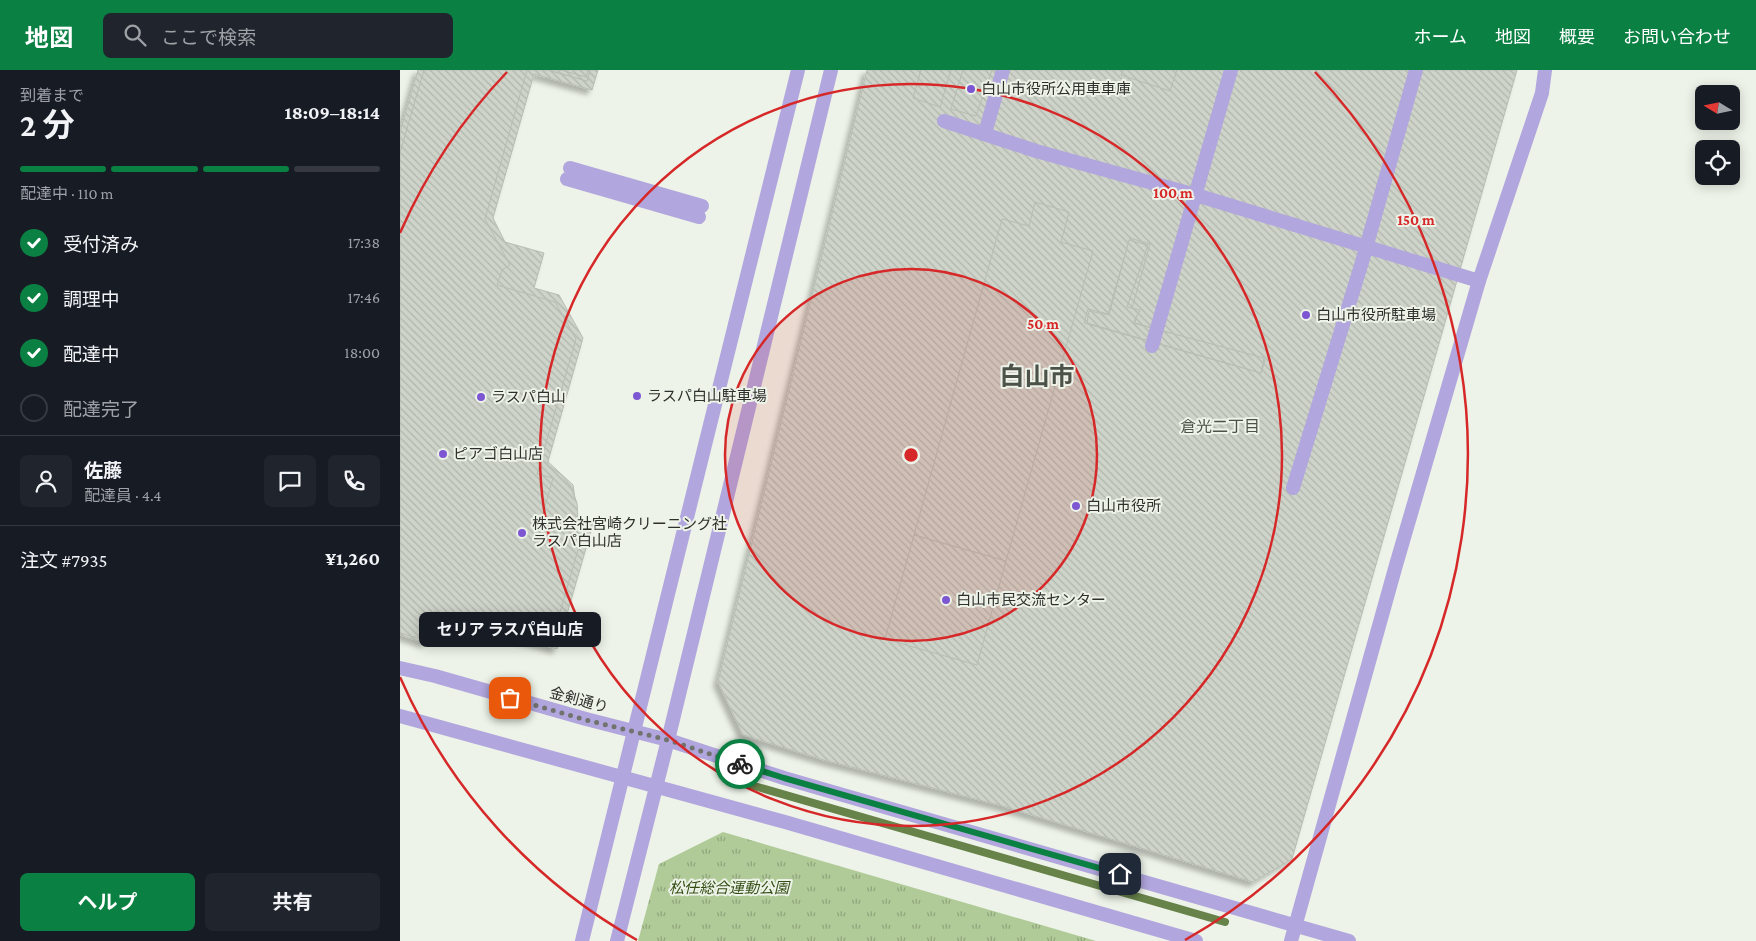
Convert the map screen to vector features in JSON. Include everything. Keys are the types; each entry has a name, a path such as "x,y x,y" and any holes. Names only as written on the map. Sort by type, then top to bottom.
{"street":[{"path":"582,941 798,70"},
{"path":"617,941 657,788 832,70"},
{"path":"985,133 1003,70"},
{"path":"1152,346 1231,70"},
{"path":"1292,488 1366,247 1416,70"},
{"path":"1291,941 1396,565 1479,281 1542,93 1545,70"},
{"path":"944,121 1036,151 1196,195 1479,281"},
{"path":"568,174 700,212"},
{"name":"金剣通り","path":"400,668 435,676 586,720 668,740 784,778 1349,941"},
{"path":"400,716 804,827 1196,941"}],"green space":[{"name":"松任総合運動公園","path":"723,832 1096,941 638,941 659,864"}],"building":[{"name":"ラスパ白山","path":"418,70 527,70 485,219 510,265 501,270 497,285 555,302 575,339 537,474 553,478 542,517 584,529 550,647 434,614 426,643 400,635 400,132"},
{"name":"ラスパ白山","path":"424,70 530,70 487,217 532,293 555,299 579,336 544,458 573,485 578,520 585,528 551,645 434,611 425,640 400,633 400,153"},
{"path":"527,70 548,70 587,81 590,70 598,70 592,90 534,74 493,218 505,242 544,253 534,288 559,295 583,338 547,465 561,474 571,487 577,503 578,519 593,524 557,649 550,647 584,529 542,517 553,478 537,474 576,339 555,302 497,285 502,270 510,265 485,219"},
{"path":"548,70 590,70 587,81"},
{"path":"561,70 588,70 586,77"},
{"name":"白山市役所","path":"867,70 1517,70 1292,859 1253,882 999,805 824,760 743,735 718,682"},
{"name":"白山市役所公用車車庫","path":"921,70 951,70 940,107 913,98"},
{"name":"白山市役所公用車車庫","path":"963,70 992,70 976,116 951,109"},
{"path":"1123,70 1177,70 1170,91 1121,75"},
{"path":"1035,202 1069,212 1061,242 1093,251 1006,561 914,535 1002,219 1029,226"},
{"path":"1130,238 1150,244 1132,308 1138,310 1135,323 1265,360 1261,373 1084,323 1088,309 1108,314"},
{"path":"1129,240 1148,245 1127,307 1140,310 1133,323 1264,358 1261,373 1087,323 1089,311 1109,315"},
{"name":"白山市民交流センター","path":"914,535 1006,561 977,665 885,639"}],"waterway":[{"path":"737,781 1225,922"}],"way so far":[{"path":"510,698 586,720 668,740 740,764"}],"place":[{"name":"白山市役所公用車車庫","path":"971,89"},
{"name":"白山市役所駐車場","path":"1306,315"},
{"name":"ラスパ白山駐車場","path":"637,396"},
{"name":"ラスパ白山","path":"481,397"},
{"name":"ピアゴ白山店","path":"443,454"},
{"name":"白山市役所","path":"1076,506"},
{"name":"株式会社宮崎クリーニング社 ラスパ白山店","path":"522,533"},
{"name":"白山市民交流センター","path":"946,600"},
{"name":"セリア ラスパ白山店","path":"510,698"}],"district":[{"name":"白山市","path":"1037,376"},
{"name":"倉光二丁目","path":"1220,426"}],"route":[{"path":"740,764 1120,874"}]}
